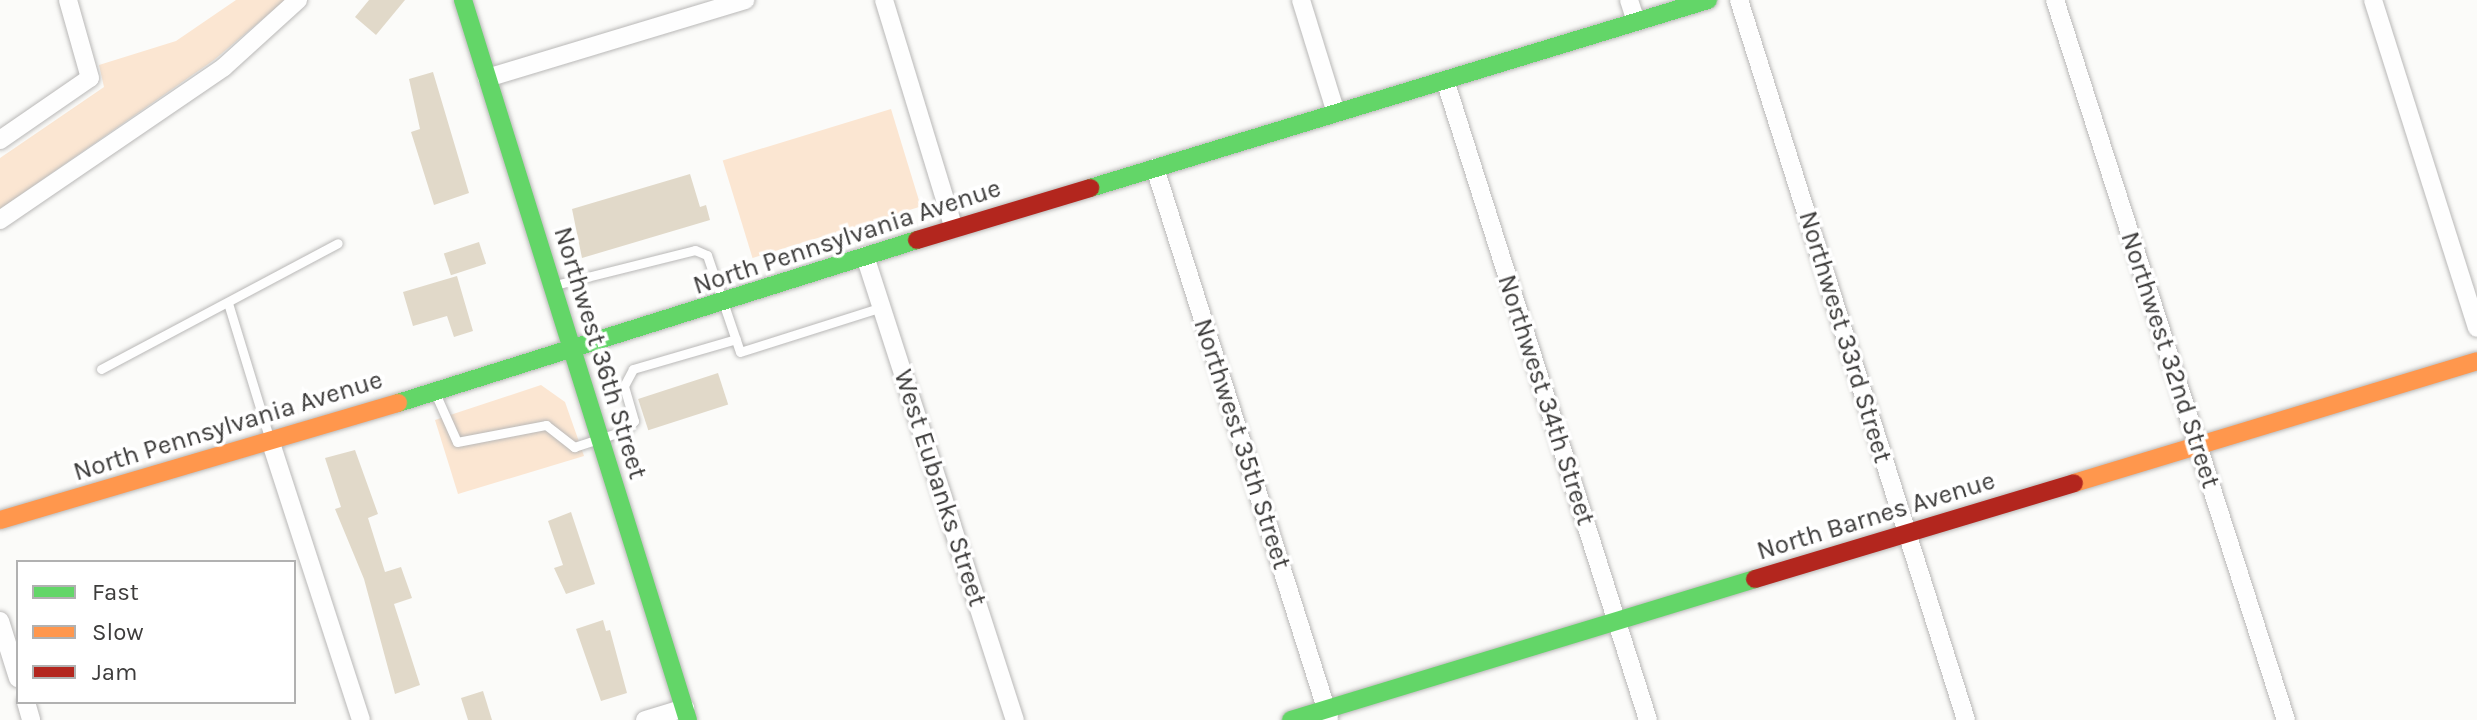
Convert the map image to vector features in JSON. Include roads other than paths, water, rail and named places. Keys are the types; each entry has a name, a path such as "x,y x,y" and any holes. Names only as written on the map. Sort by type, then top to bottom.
{"street":[{"path":"0,140 90,78 68,0"},
{"path":"0,220 224,67 298,0"},
{"name":"Northwest 36th Street","path":"463,0 686,714"},
{"path":"487,78 745,0"},
{"path":"884,0 954,229"},
{"path":"1301,0 1336,113"},
{"path":"1629,0 1636,22"},
{"name":"North Pennsylvania Avenue","path":"0,520 271,443 865,256 1708,0"},
{"name":"Northwest 33rd Street","path":"1739,0 1966,720"},
{"name":"Northwest 32nd Street","path":"2055,0 2286,720"},
{"path":"2373,0 2477,328"},
{"name":"Northwest 34th Street","path":"1445,80 1648,720"},
{"name":"Northwest 35th Street","path":"1155,168 1328,715"},
{"name":"West Eubanks Street","path":"865,256 1015,720"},
{"name":"North Barnes Avenue","path":"1291,720 1328,715 1616,621 2477,361"},
{"path":"271,443 361,720"},
{"path":"0,621 16,672"},
{"path":"645,720 686,714"}],"lane":[{"path":"101,369 338,243"},
{"path":"551,286 695,250 707,255 740,352 882,307"},
{"path":"228,303 271,443"},
{"path":"435,392 457,442 546,425 566,446 626,430 634,421 624,386 633,369 736,339"}]}
